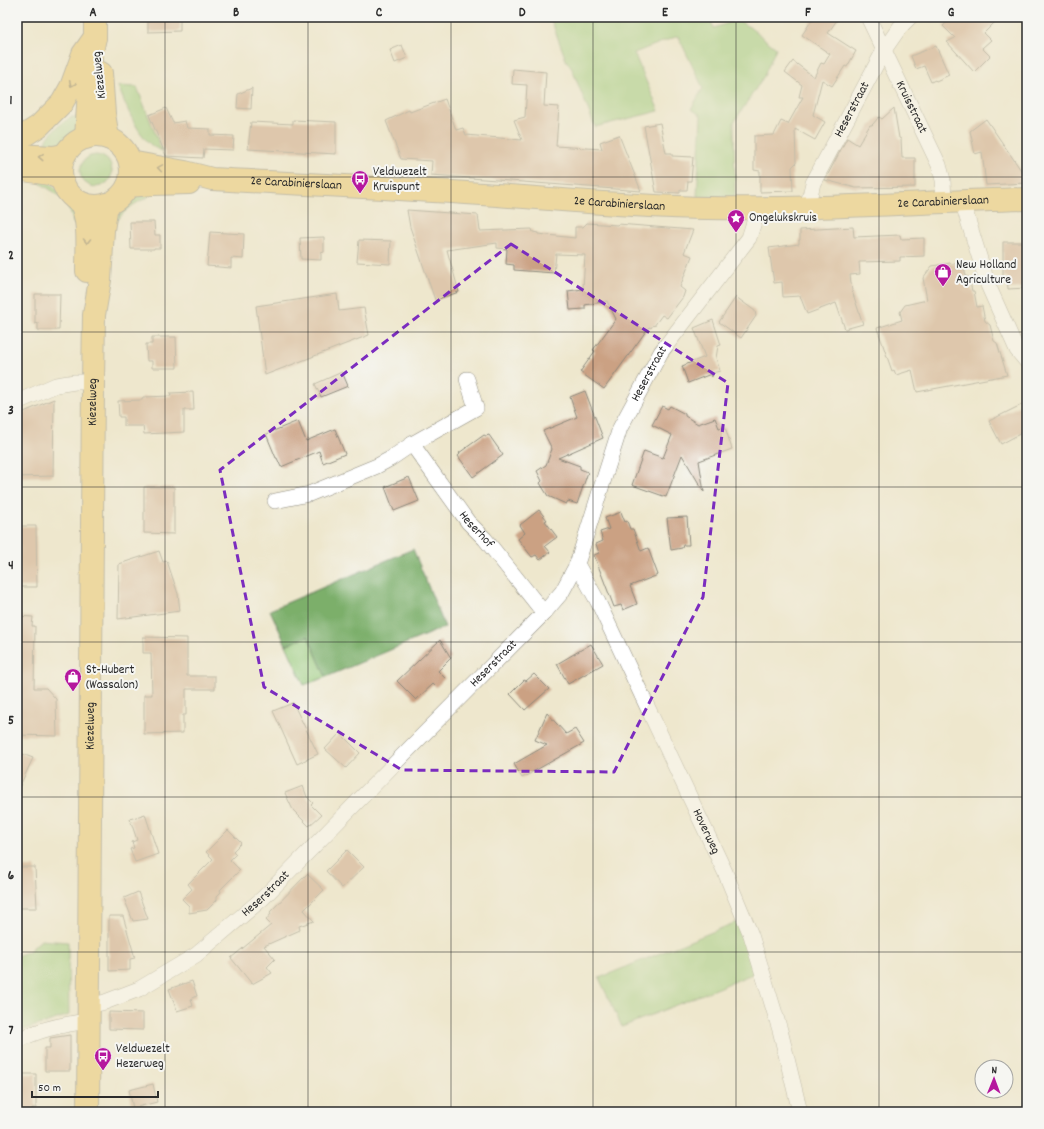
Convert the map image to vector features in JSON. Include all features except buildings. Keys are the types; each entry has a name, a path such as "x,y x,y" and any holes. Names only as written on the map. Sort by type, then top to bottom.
{"main road":[{"name":"Kiezelweg","path":"95,27 100,56 104,114 108,138"},
{"name":"Kiezelweg","path":"86,138 91,57 95,27"},
{"path":"17,140 39,126 62,103 71,86 95,27"},
{"path":"95,136 108,138 123,148 127,154 130,162 131,174 128,186 119,199 113,202 95,206 81,203 70,196 61,178 61,167 64,155 72,145 86,138 95,136"},
{"path":"17,155 53,157 64,155"},
{"name":"2e Carabinierslaan","path":"130,162 185,172 212,179 482,194 634,206 758,209 1027,199"},
{"path":"17,169 50,174 61,178"},
{"name":"2e Carabinierslaan","path":"128,186 185,184 212,179"},
{"name":"Kiezelweg","path":"81,203 85,213 87,230 87,277 94,315"},
{"name":"Kiezelweg","path":"88,1112 94,315 100,280 103,230 107,204"}],"street":[{"name":"Kruisstraat","path":"868,17 939,165 943,180 1017,350 1027,362"},
{"name":"Heserstraat","path":"808,208 813,183 884,50 900,27 910,17"},
{"name":"Heserstraat","path":"17,1041 26,1036 89,1013 105,1002 139,989 196,955 263,898 405,752 544,613 562,592 577,564 620,428 661,352 749,238 758,209"},
{"path":"275,501 310,494 377,466 412,444 476,408 467,379"},
{"path":"17,402 56,385 75,382 93,382"},
{"name":"Heserhof","path":"412,444 468,522 485,539 544,613"},
{"name":"Hoverweg","path":"577,564 598,602 718,857 751,935 780,1030 800,1112"}],"highlighted area":[{"path":"511,244 728,383 703,597 614,772 402,770 264,687 220,470"}],"green space":[{"path":"550,17 709,17 714,28 737,20 748,26 776,48 764,76 734,122 735,197 697,197 701,115 691,109 703,88 678,36 634,53 659,111 595,127 572,69 566,60"},
{"path":"118,86 137,87 162,151 151,145 140,132 124,102"},
{"path":"72,117 81,117 80,124 73,135 63,143 44,150 47,140 54,130"},
{"path":"93,155 99,155 109,162 112,171 111,177 105,184 99,187 93,187 83,180 80,174 80,168 87,158"},
{"path":"40,181 47,181 69,201 75,211 80,228 73,223 69,209 62,199 53,191 41,184"},
{"path":"150,190 148,197 128,209 113,227 110,219 122,204 137,194"},
{"path":"413,549 445,627 326,677 308,636 286,645 270,610"},
{"path":"308,636 326,677 304,685 286,645"},
{"path":"739,921 757,972 622,1027 599,978"},
{"path":"41,940 68,942 69,1015 17,1032 17,956 29,951"}],"place":[{"name":"Veldwezelt Kruispunt","path":"360,194"},
{"name":"Ongelukskruis","path":"736,233"},
{"name":"New Holland Agriculture","path":"943,287"},
{"name":"St-Hubert (Wassalon)","path":"73,692"},
{"name":"Veldwezelt Hezerweg","path":"103,1071"}]}
